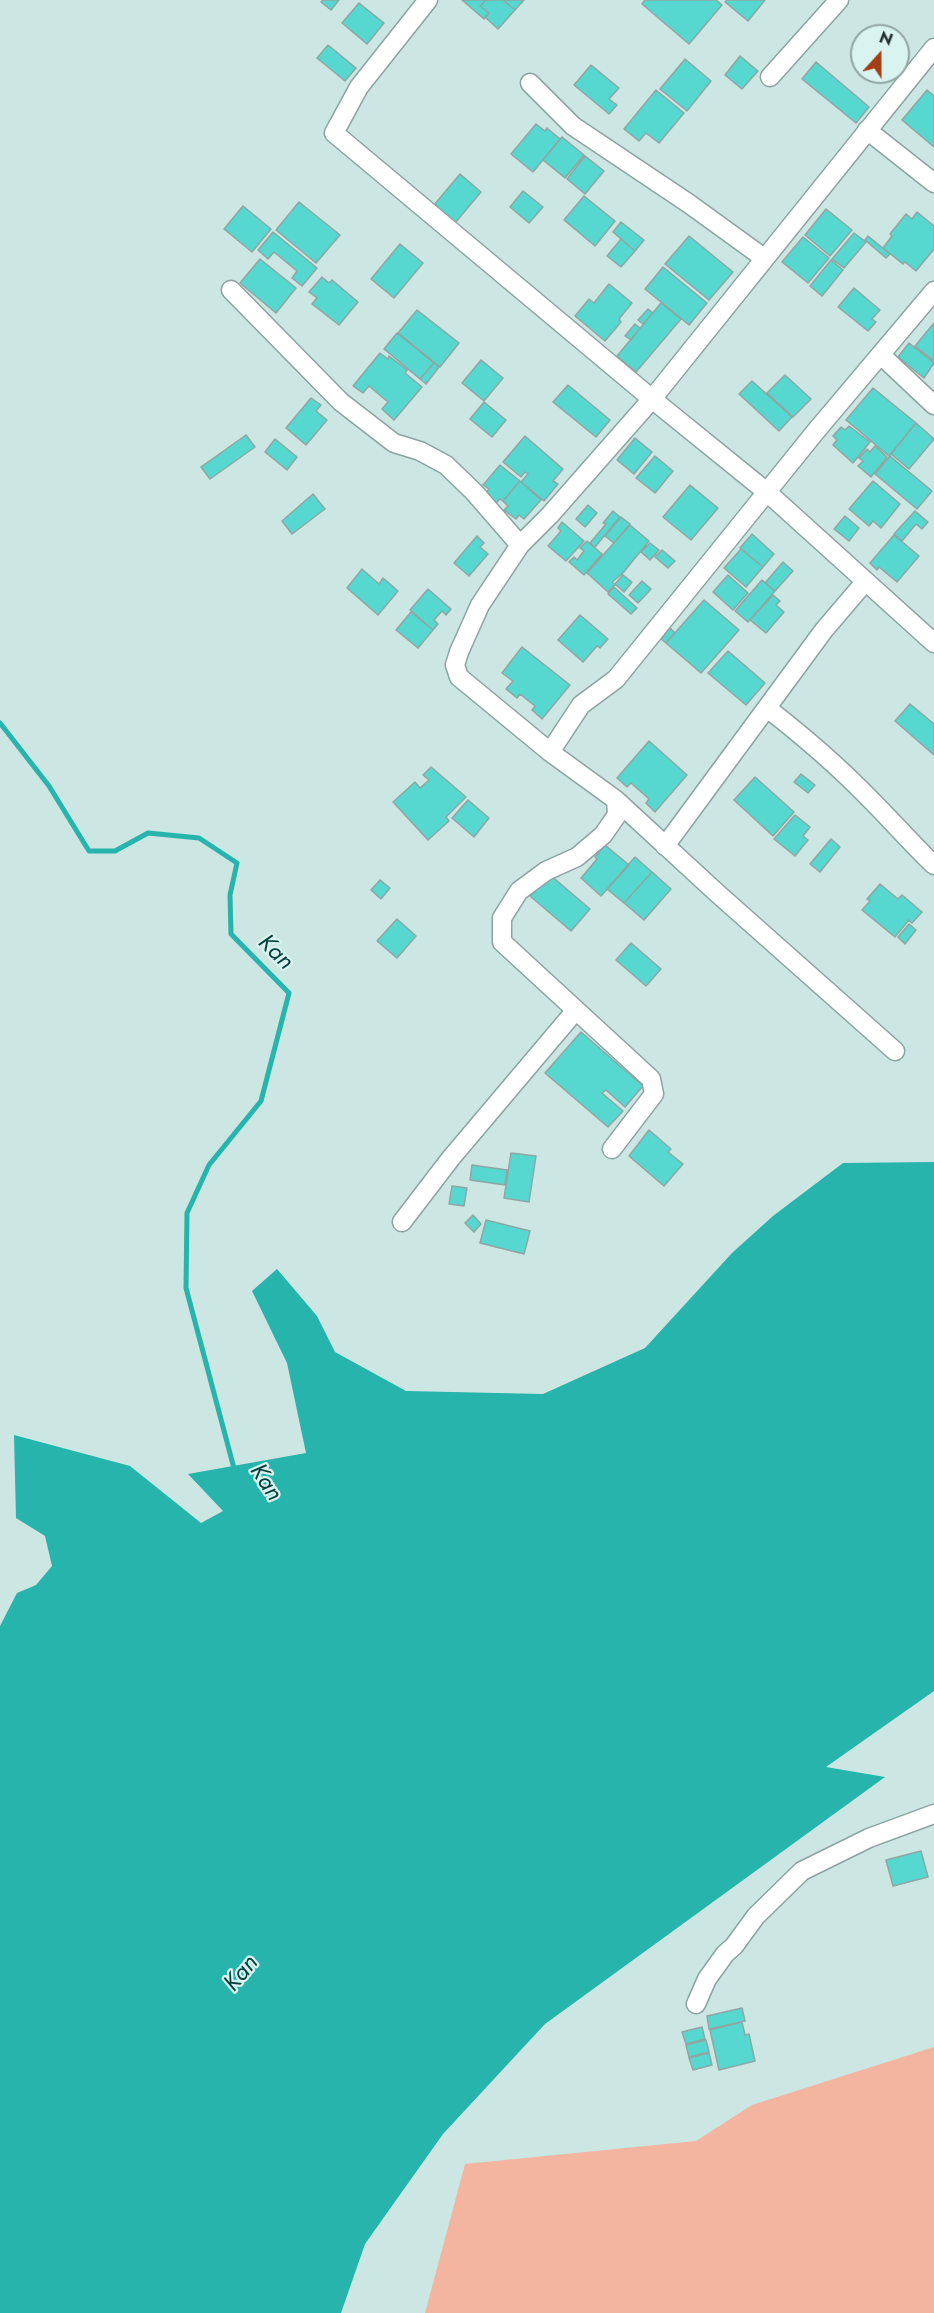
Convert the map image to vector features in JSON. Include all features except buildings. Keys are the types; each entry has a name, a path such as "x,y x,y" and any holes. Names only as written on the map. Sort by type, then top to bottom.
{"street":[{"path":"428,0 359,87 334,133 651,399 768,493 934,644"},
{"path":"770,77 839,0"},
{"path":"895,1051 616,800 550,752 459,677 455,665 480,605 520,545 550,515 651,399 934,48"},
{"path":"530,83 573,126 688,202 764,258"},
{"path":"867,130 934,183"},
{"path":"231,290 341,402 394,442 420,451 446,465 474,492 520,545"},
{"path":"550,752 581,705 616,679 934,291"},
{"path":"881,356 934,405"},
{"path":"665,846 824,630 865,582"},
{"path":"767,708 807,740 870,798 909,842 934,865"},
{"path":"612,1149 654,1094 651,1079 502,942 502,918 519,891 546,871 577,857 603,835 617,815 616,800"},
{"path":"402,1222 451,1158 576,1010"},
{"path":"696,2004 707,1979 725,1954 734,1946 756,1916 802,1871 869,1839 934,1814"}],"shaded area":[{"path":"934,2047 934,2313 425,2313 465,2164 696,2141 752,2105"}],"water":[{"path":"934,1162 934,1691 826,1767 885,1777 545,2024 443,2134 365,2244 341,2313 0,2313 0,1626 17,1593 36,1585 52,1566 45,1536 16,1518 14,1435 130,1466 201,1523 223,1511 188,1474 306,1453 287,1363 252,1291 277,1269 317,1316 335,1352 406,1391 543,1394 645,1348 732,1253 773,1216 843,1163"}],"waterway":[{"name":"Kan","path":"0,723 49,786 89,851 115,851 148,833 199,838 237,863 230,895 231,934 289,993 261,1101 209,1165 187,1213 186,1288 235,1472"}]}
